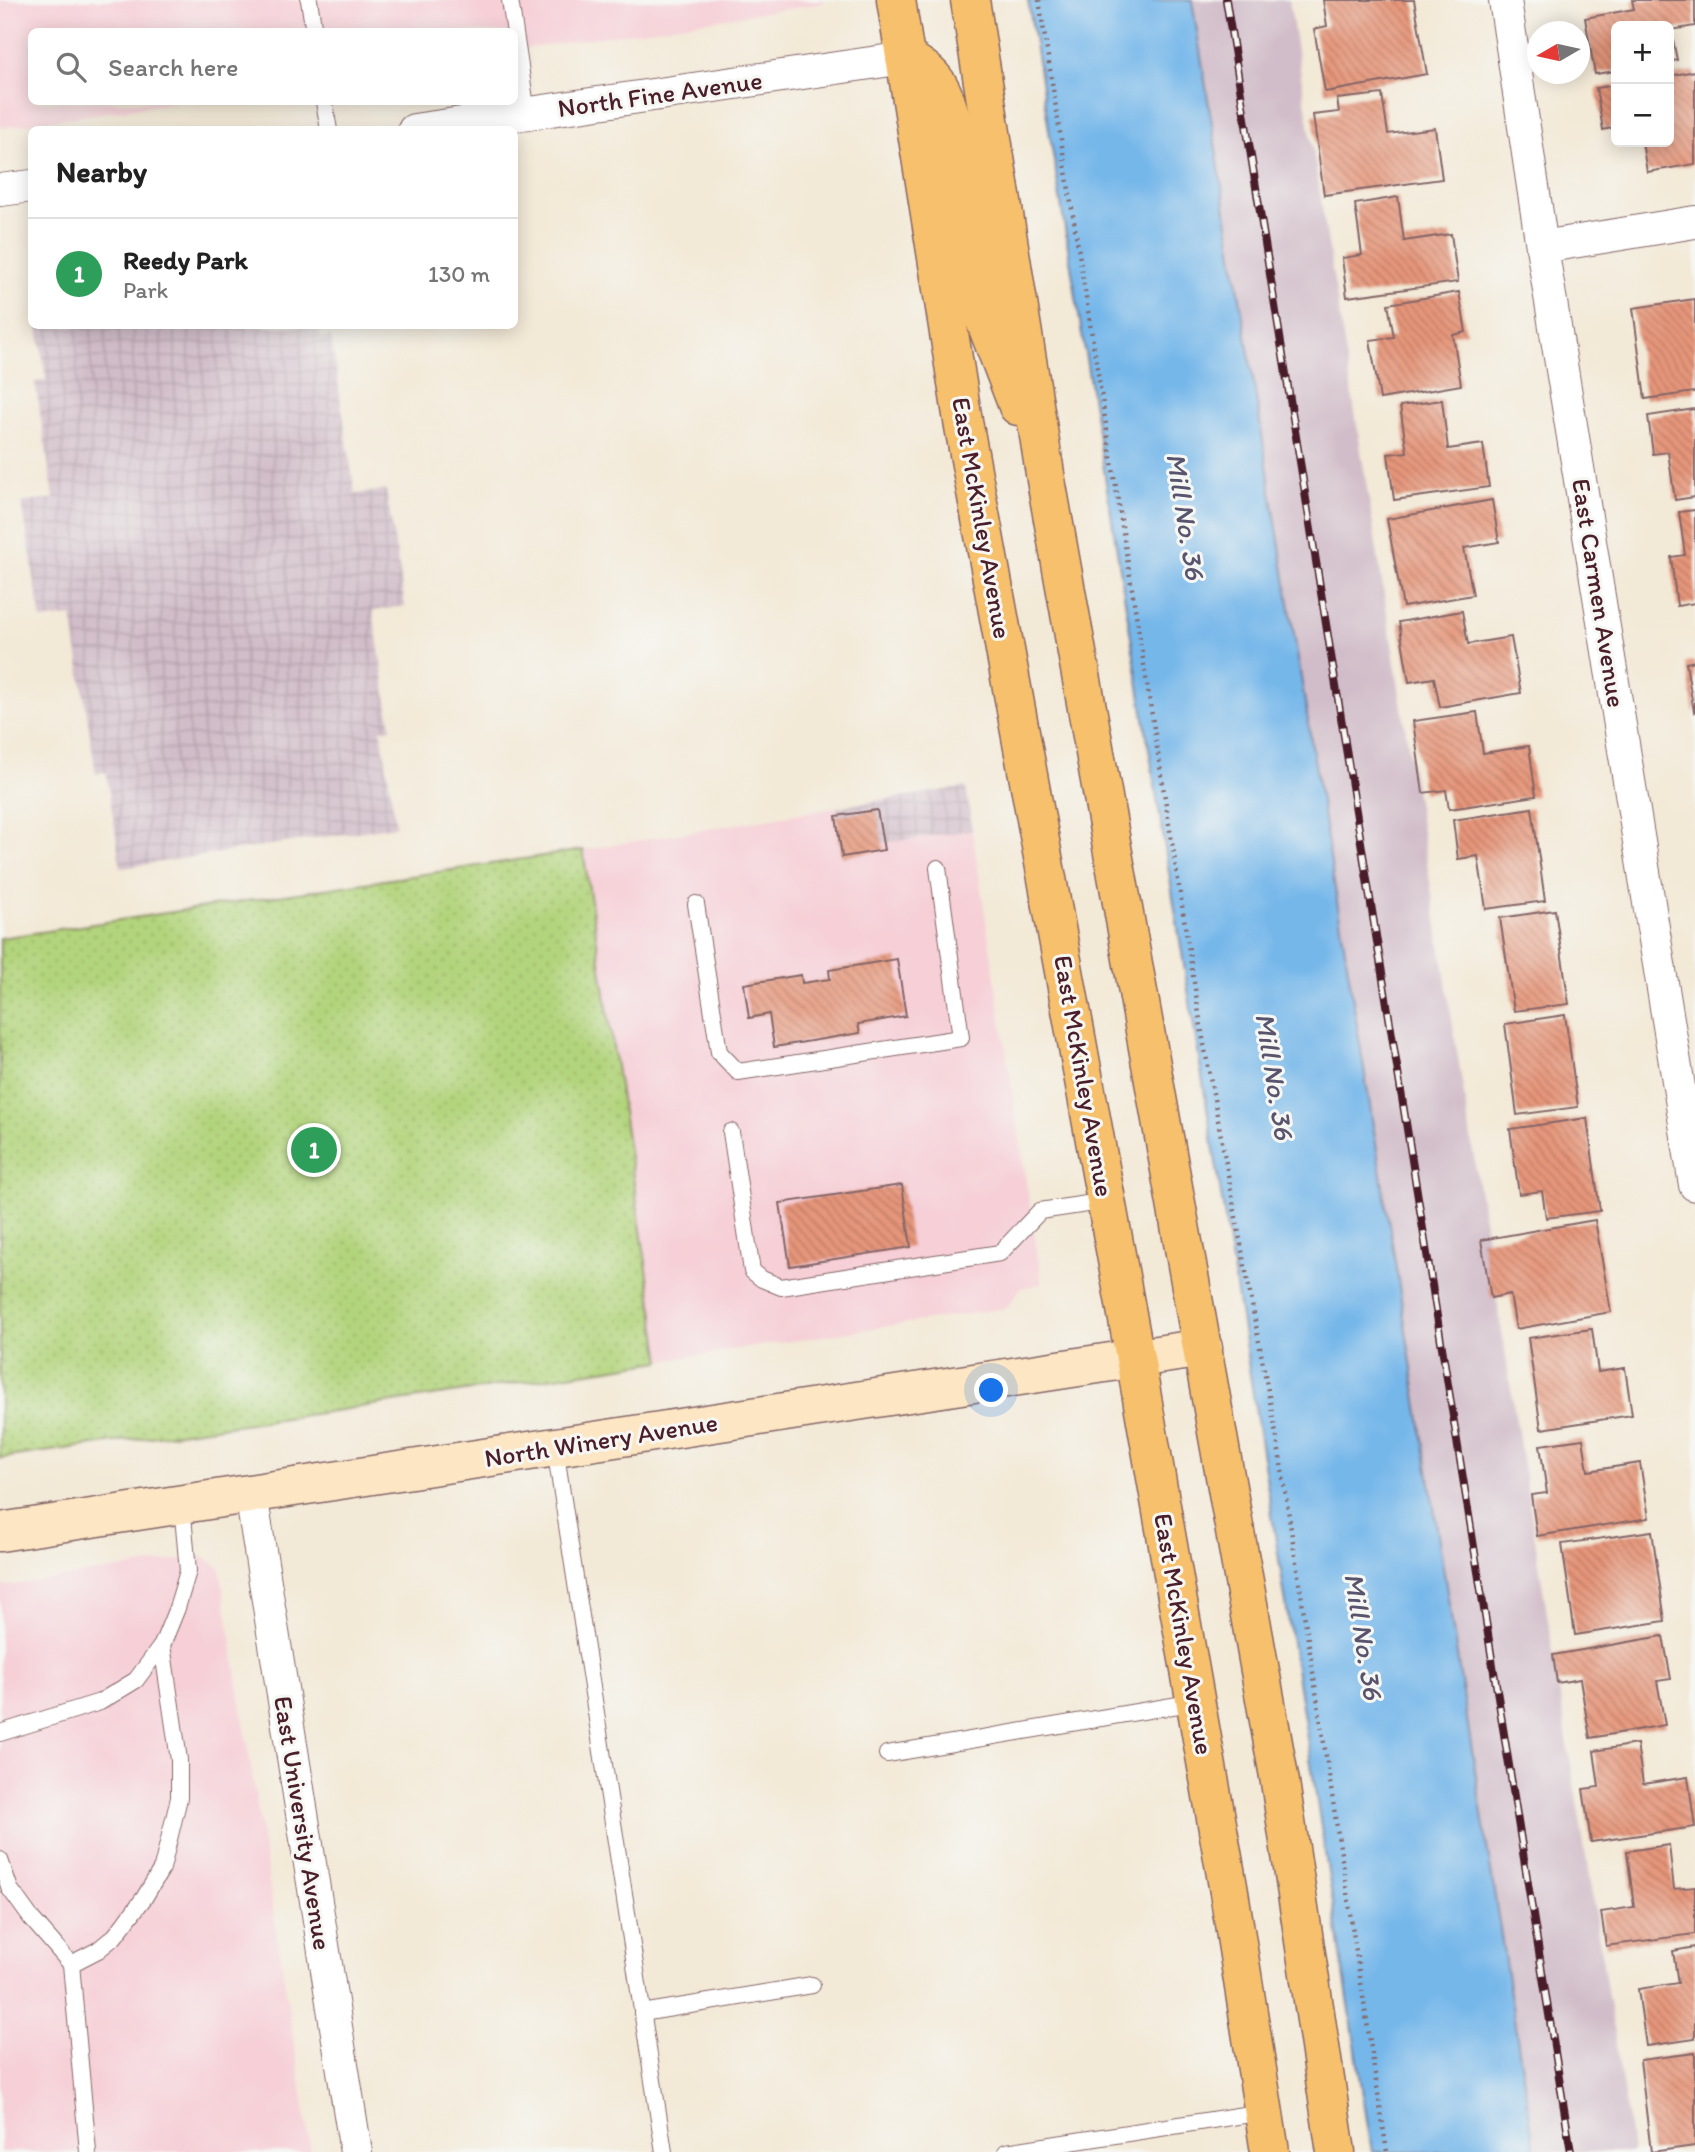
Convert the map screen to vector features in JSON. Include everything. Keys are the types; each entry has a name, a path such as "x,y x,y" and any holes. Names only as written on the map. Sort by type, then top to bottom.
{"main road":[{"name":"East McKinley Avenue","path":"896,0 963,421 1136,1358 1229,1892 1270,2152"},
{"path":"970,0 1046,480 1280,1782 1336,2152"},
{"path":"905,58 924,68 936,81 945,98 952,121 983,315 1046,480"}],"street":[{"name":"East Carmen Avenue","path":"1505,0 1542,247 1695,1185"},
{"name":"North Fine Avenue","path":"441,126 905,58"},
{"path":"0,190 28,186"},
{"path":"1542,247 1695,222"},
{"name":"North Winery Avenue","path":"0,1532 1203,1348"},
{"name":"East University Avenue","path":"251,1494 356,2152"}],"lane":[{"path":"309,0 313,28"},
{"path":"510,0 514,28"},
{"path":"518,53 527,113"},
{"path":"324,105 327,126"},
{"path":"696,904 719,1052 738,1072 961,1038 938,868"},
{"path":"731,1132 752,1271 762,1279 781,1287 1000,1253 1040,1211 1107,1201"},
{"path":"555,1448 664,2152"},
{"path":"0,1733 100,1702 136,1679 162,1645 188,1571 182,1505"},
{"path":"71,1964 99,1950 115,1936 144,1898 162,1868 179,1798 179,1760 162,1645"},
{"path":"887,1754 1196,1702"},
{"path":"0,1860 10,1889 71,1964 88,2152"},
{"path":"642,2013 812,1985"},
{"path":"1006,2152 1264,2112"}],"path":[{"path":"1039,0 1203,1039 1278,1445 1387,2152"}],"shaded area":[{"path":"0,0 827,0 819,4 518,50 518,28 28,28 28,105 157,105 0,128"},
{"path":"1192,0 1289,0 1633,2152 1535,2152"},
{"path":"38,329 320,329 321,338 331,336 355,494 386,490 405,606 373,611 391,728 381,730 396,826 121,868 106,772 96,774 72,616 41,620 22,503 54,498 35,382 46,380"},
{"path":"966,787 972,830 843,849 837,807"},
{"path":"837,807 844,849 972,830 1042,1284 1021,1288 1006,1308 661,1361 583,850"},
{"path":"203,1556 220,1568 311,2152 0,2152 0,1587"}],"green space":[{"path":"583,850 661,1361 0,1458 0,938"}],"water":[{"name":"Mill No. 36","path":"1028,0 1192,0 1535,2152 1372,2152 1245,1343"}],"building":[{"path":"1323,0 1414,0 1427,74 1325,92 1314,29 1327,26"},
{"path":"1632,0 1695,0 1695,26 1674,30 1674,21 1611,21 1611,72 1595,74 1590,46 1590,21 1586,21 1585,18 1634,9"},
{"path":"1695,71 1695,164 1647,172 1643,147 1674,147 1674,75"},
{"path":"1611,86 1611,128 1603,130 1596,88"},
{"path":"1382,94 1388,134 1435,128 1442,179 1324,195 1313,115 1339,112 1337,99"},
{"path":"1398,197 1404,241 1451,234 1458,282 1347,297 1342,258 1362,255 1355,204"},
{"path":"1459,292 1466,332 1453,335 1461,385 1380,399 1370,340 1394,337 1388,304"},
{"path":"1695,299 1695,392 1645,399 1633,308"},
{"path":"1442,400 1448,449 1483,444 1489,487 1394,500 1388,454 1407,452 1400,406"},
{"path":"1695,409 1695,497 1675,500 1668,452 1653,454 1648,416"},
{"path":"1492,500 1499,542 1464,548 1473,595 1403,607 1387,519"},
{"path":"1695,510 1695,603 1677,606 1671,557 1685,555 1679,512"},
{"path":"1462,611 1468,644 1511,637 1521,693 1440,707 1434,678 1409,682 1399,622"},
{"path":"1695,661 1695,711 1694,712 1686,663"},
{"path":"1477,712 1483,753 1529,746 1536,796 1449,809 1446,790 1423,793 1413,721"},
{"path":"1532,808 1545,901 1486,909 1478,856 1458,859 1453,820"},
{"path":"877,810 884,850 842,857 836,816"},
{"path":"1555,910 1569,1004 1514,1011 1500,918"},
{"path":"897,959 906,1016 858,1024 860,1033 774,1047 769,1014 749,1018 744,984 801,975 802,983 830,979 829,970"},
{"path":"1565,1015 1578,1107 1517,1115 1505,1024"},
{"path":"1587,1118 1600,1211 1546,1218 1542,1191 1519,1194 1510,1129"},
{"path":"902,1185 911,1247 790,1266 780,1203"},
{"path":"1595,1220 1611,1312 1516,1329 1510,1294 1491,1298 1481,1240"},
{"path":"1592,1329 1598,1372 1625,1368 1632,1415 1541,1429 1528,1338"},
{"path":"1583,1439 1588,1471 1640,1463 1649,1518 1537,1536 1531,1495 1547,1493 1540,1445"},
{"path":"1652,1531 1665,1621 1575,1635 1562,1544"},
{"path":"1663,1636 1671,1679 1657,1681 1665,1725 1590,1738 1580,1679 1557,1683 1553,1655"},
{"path":"1637,1744 1643,1784 1688,1777 1695,1827 1591,1842 1583,1789 1599,1787 1594,1751"},
{"path":"1669,1845 1674,1889 1695,1887 1695,1934 1606,1946 1601,1912 1634,1907 1627,1851"},
{"path":"1695,1947 1695,2039 1646,2046 1638,1989 1678,1983 1673,1951"},
{"path":"1695,2053 1695,2146 1651,2152 1640,2060"}],"railway":[{"path":"1226,0 1571,2152"}],"place":[{"name":"Reedy Park","path":"314,1150"}]}
